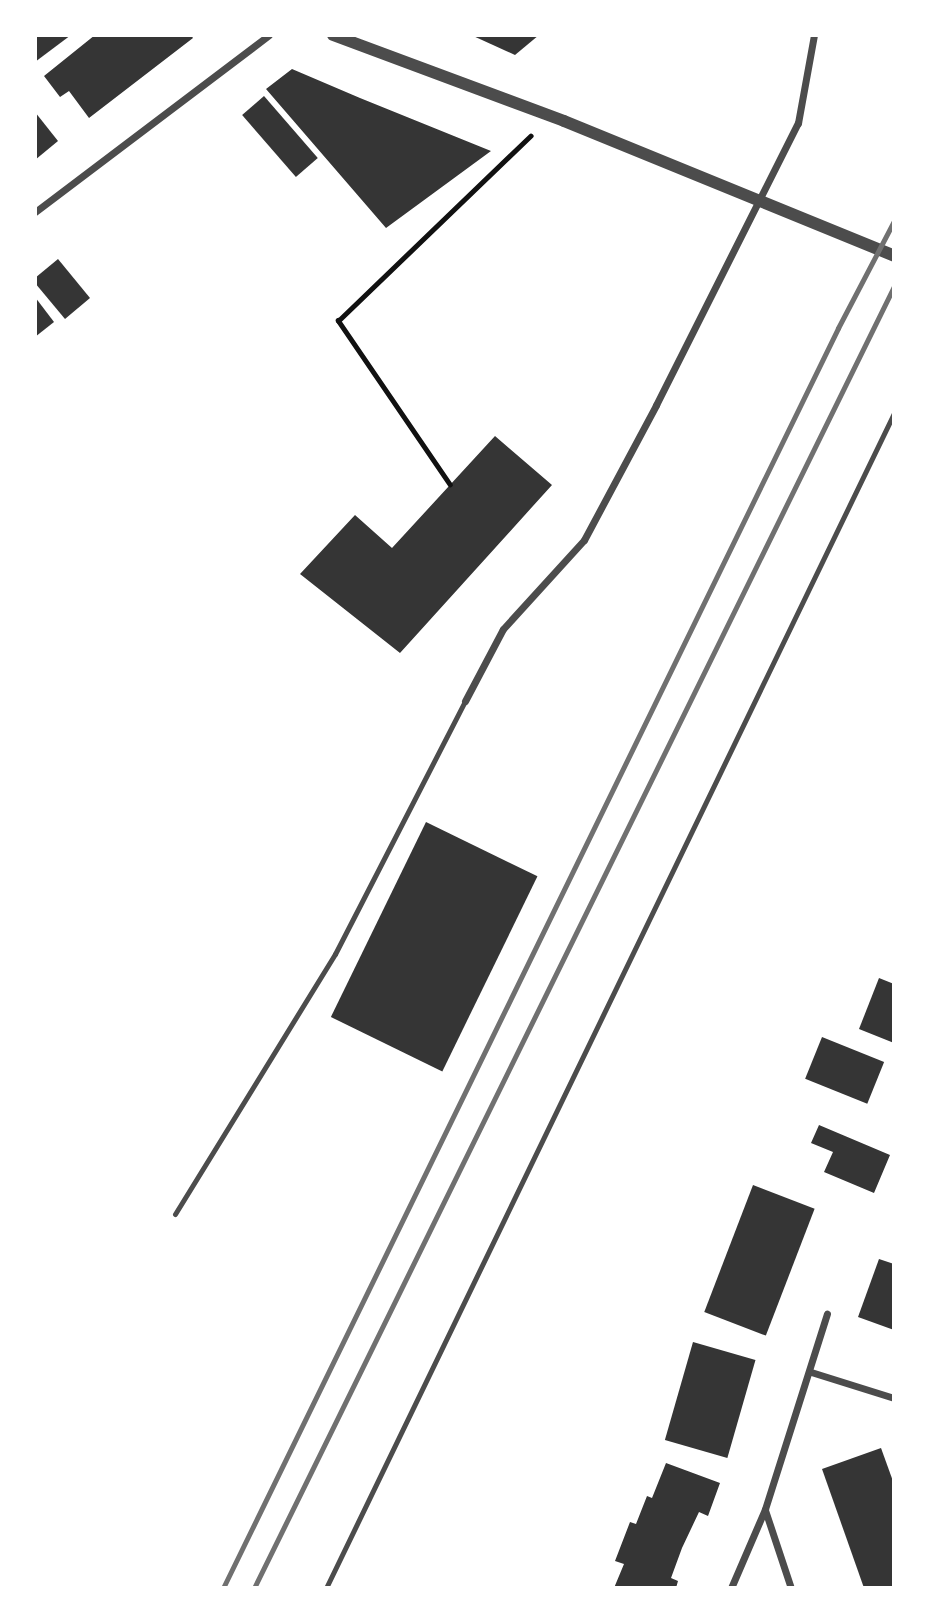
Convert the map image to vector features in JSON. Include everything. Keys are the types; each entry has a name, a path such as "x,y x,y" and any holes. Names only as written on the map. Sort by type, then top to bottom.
{"street":[{"path":"35,212 269,35"},
{"path":"333,35 564,121 894,256"},
{"path":"465,701 503,629 584,540 656,405 798,122 814,35"},
{"path":"731,1588 765,1509 811,1372 827,1314"},
{"path":"811,1372 894,1398"},
{"path":"765,1509 791,1588"}],"lane":[{"path":"327,1586 894,413"},
{"path":"175,1214 335,954 465,701"}],"path":[{"path":"450,485 338,321 551,116"}],"building":[{"path":"35,35 71,35 35,62"},
{"path":"95,35 191,35 193,38 89,118 69,91 60,97 44,76"},
{"path":"471,35 539,35 515,55"},
{"path":"292,69 491,151 386,228 266,89"},
{"path":"264,96 318,158 296,177 242,115"},
{"path":"35,112 58,141 35,160"},
{"path":"58,259 90,298 65,319 35,283 35,278"},
{"path":"35,297 54,322 35,337"},
{"path":"495,436 552,485 400,653 300,574 355,515 392,548"},
{"path":"426,822 537,876 442,1071 331,1017"},
{"path":"879,978 894,984 894,1043 859,1029"},
{"path":"822,1037 884,1062 867,1104 805,1079"},
{"path":"819,1125 890,1155 874,1193 824,1172 833,1152 811,1143"},
{"path":"753,1185 815,1209 766,1336 704,1312"},
{"path":"879,1259 894,1264 894,1330 858,1317"},
{"path":"693,1342 755,1360 727,1458 665,1440"},
{"path":"881,1448 894,1484 894,1588 864,1588 822,1469"},
{"path":"666,1463 720,1483 708,1516 699,1512 682,1548 671,1578 678,1581 676,1588 614,1588 624,1564 615,1561 630,1522 636,1524 647,1496 652,1498"}],"railway":[{"path":"223,1588 838,328 894,221"},
{"path":"254,1588 894,286"}]}
